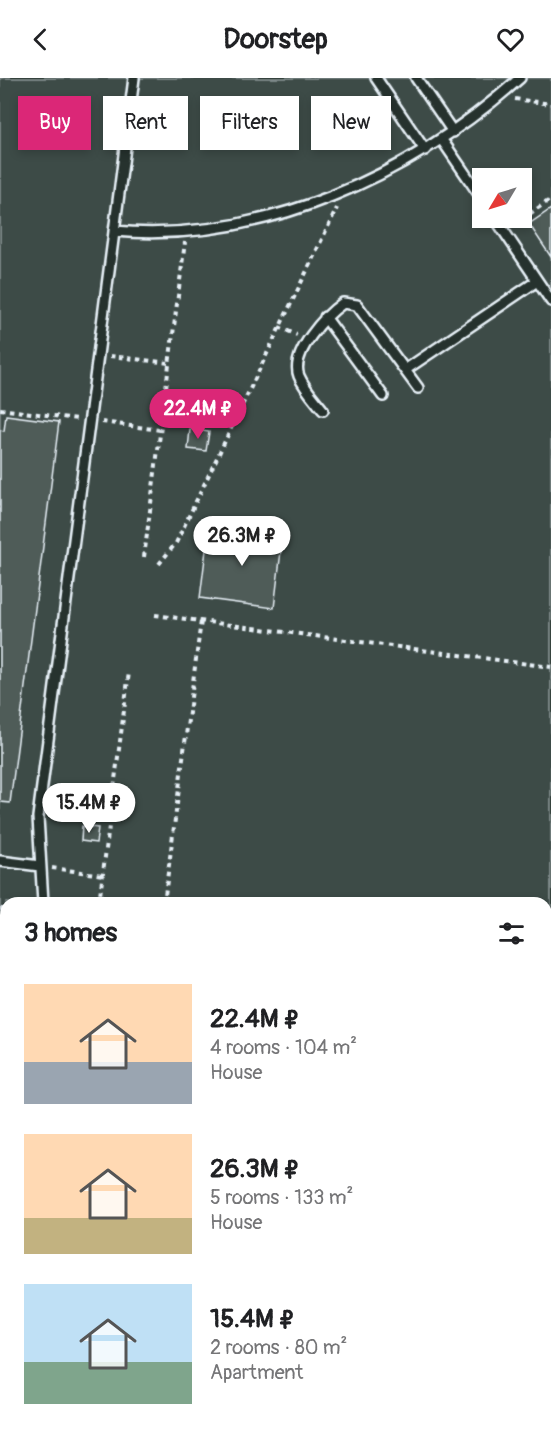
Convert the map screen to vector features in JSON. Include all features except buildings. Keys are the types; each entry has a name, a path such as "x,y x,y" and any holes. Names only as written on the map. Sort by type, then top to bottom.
{"lane":[{"path":"43,897 37,835 40,796 134,78"},
{"path":"376,78 425,150"},
{"path":"416,78 453,132"},
{"path":"114,231 156,234 186,233 285,212 345,191 442,140 499,97 520,78"},
{"path":"442,140 472,184"},
{"path":"502,228 551,301"},
{"path":"405,370 537,281"},
{"path":"323,410 302,382 298,367 309,339 326,317 343,303 357,305 418,388"},
{"path":"326,317 383,396"},
{"path":"0,861 40,866"}],"path":[{"path":"499,97 551,104"},
{"path":"159,564 178,538 345,191"},
{"path":"504,231 551,199"},
{"path":"144,557 186,233"},
{"path":"98,354 169,363"},
{"path":"0,409 160,430"},
{"path":"155,615 551,667"},
{"path":"165,897 201,621"},
{"path":"100,897 129,672"},
{"path":"40,796 111,806"},
{"path":"40,866 102,875"}],"shaded area":[{"path":"0,78 551,78 551,897 0,897"}]}
